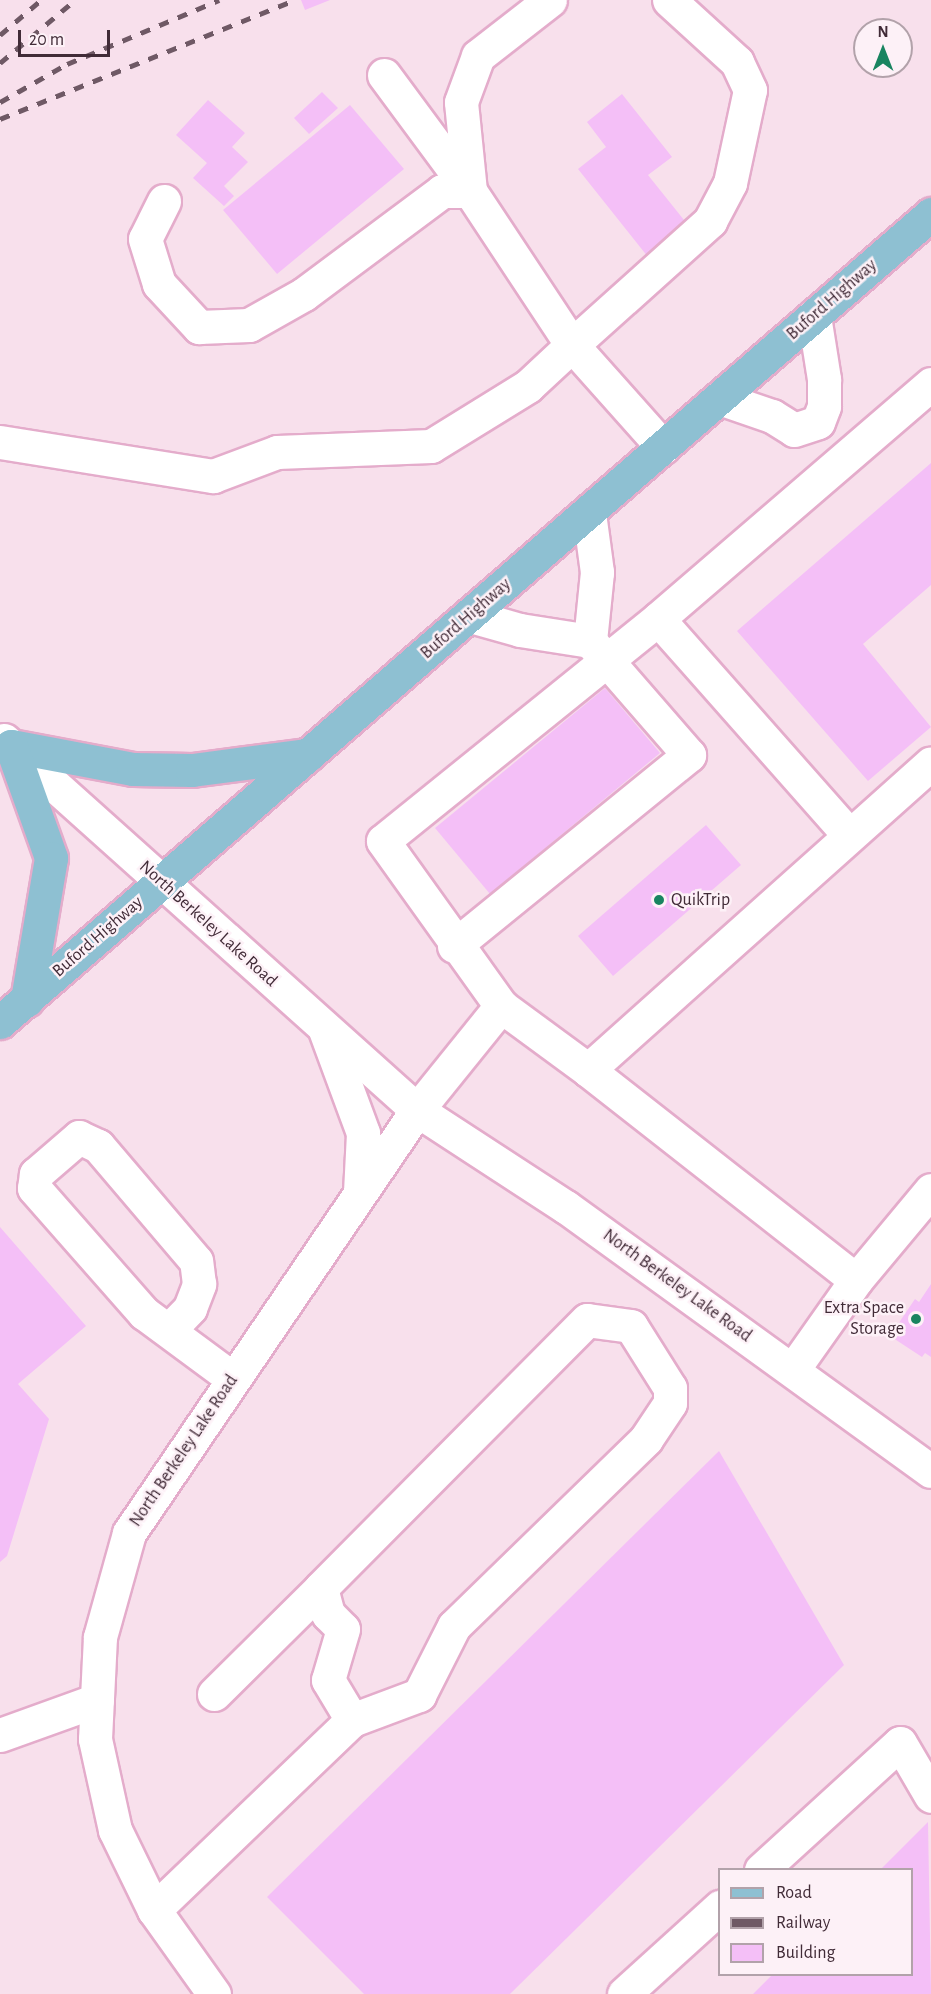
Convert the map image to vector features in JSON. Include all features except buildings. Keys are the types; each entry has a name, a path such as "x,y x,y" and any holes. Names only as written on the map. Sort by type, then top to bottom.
{"main road":[{"name":"Buford Highway","path":"0,1022 471,616 931,214"},
{"path":"5,741 133,769 192,770 308,755"},
{"path":"5,741 51,858 27,1000"}],"street":[{"path":"470,192 461,102 478,56 550,0"},
{"path":"0,442 213,476 277,452 431,446 528,386 710,221 730,183 750,90 737,62 669,0"},
{"path":"384,75 470,192 572,345 663,447"},
{"path":"164,201 145,239 159,284 199,327 249,325 304,294 442,192 470,192"},
{"path":"814,316 824,380 824,406 818,422 839,460"},
{"path":"856,1280 588,1070 501,1006 454,946 383,841 599,651 658,619 839,460 931,384"},
{"path":"719,398 772,416 794,430 818,422"},
{"path":"589,513 597,572 599,651"},
{"path":"454,946 689,755 599,651 471,616"},
{"path":"658,619 849,835"},
{"name":"North Berkeley Lake Road","path":"5,741 417,1110 566,1207 794,1368 931,1471"},
{"path":"588,1070 931,763"},
{"path":"417,1110 501,1006"},
{"path":"324,1028 363,1133 359,1197"},
{"name":"North Berkeley Lake Road","path":"204,1990 154,1910 115,1830 95,1739 100,1637 129,1533 232,1378 417,1110"},
{"path":"170,1329 190,1308 199,1284 196,1261 98,1146 79,1137 36,1174 34,1188 144,1313 170,1329 232,1378"},
{"path":"794,1368 856,1280 931,1190"},
{"path":"154,1910 352,1720 419,1695 454,1626 646,1439 670,1403 670,1388 644,1340 631,1326 587,1320 214,1694"},
{"path":"321,1588 328,1614 343,1629 328,1680 352,1720"},
{"path":"0,1735 97,1700"},
{"path":"762,1868 900,1743 931,1796"},
{"path":"624,1994 718,1909"}],"railway":[{"path":"0,35 41,0"},
{"path":"0,63 75,0"},
{"path":"0,102 67,64 219,0"},
{"path":"0,119 295,0"}],"place":[{"name":"QuikTrip","path":"659,900"},
{"name":"Extra Space Storage","path":"916,1319"}]}
